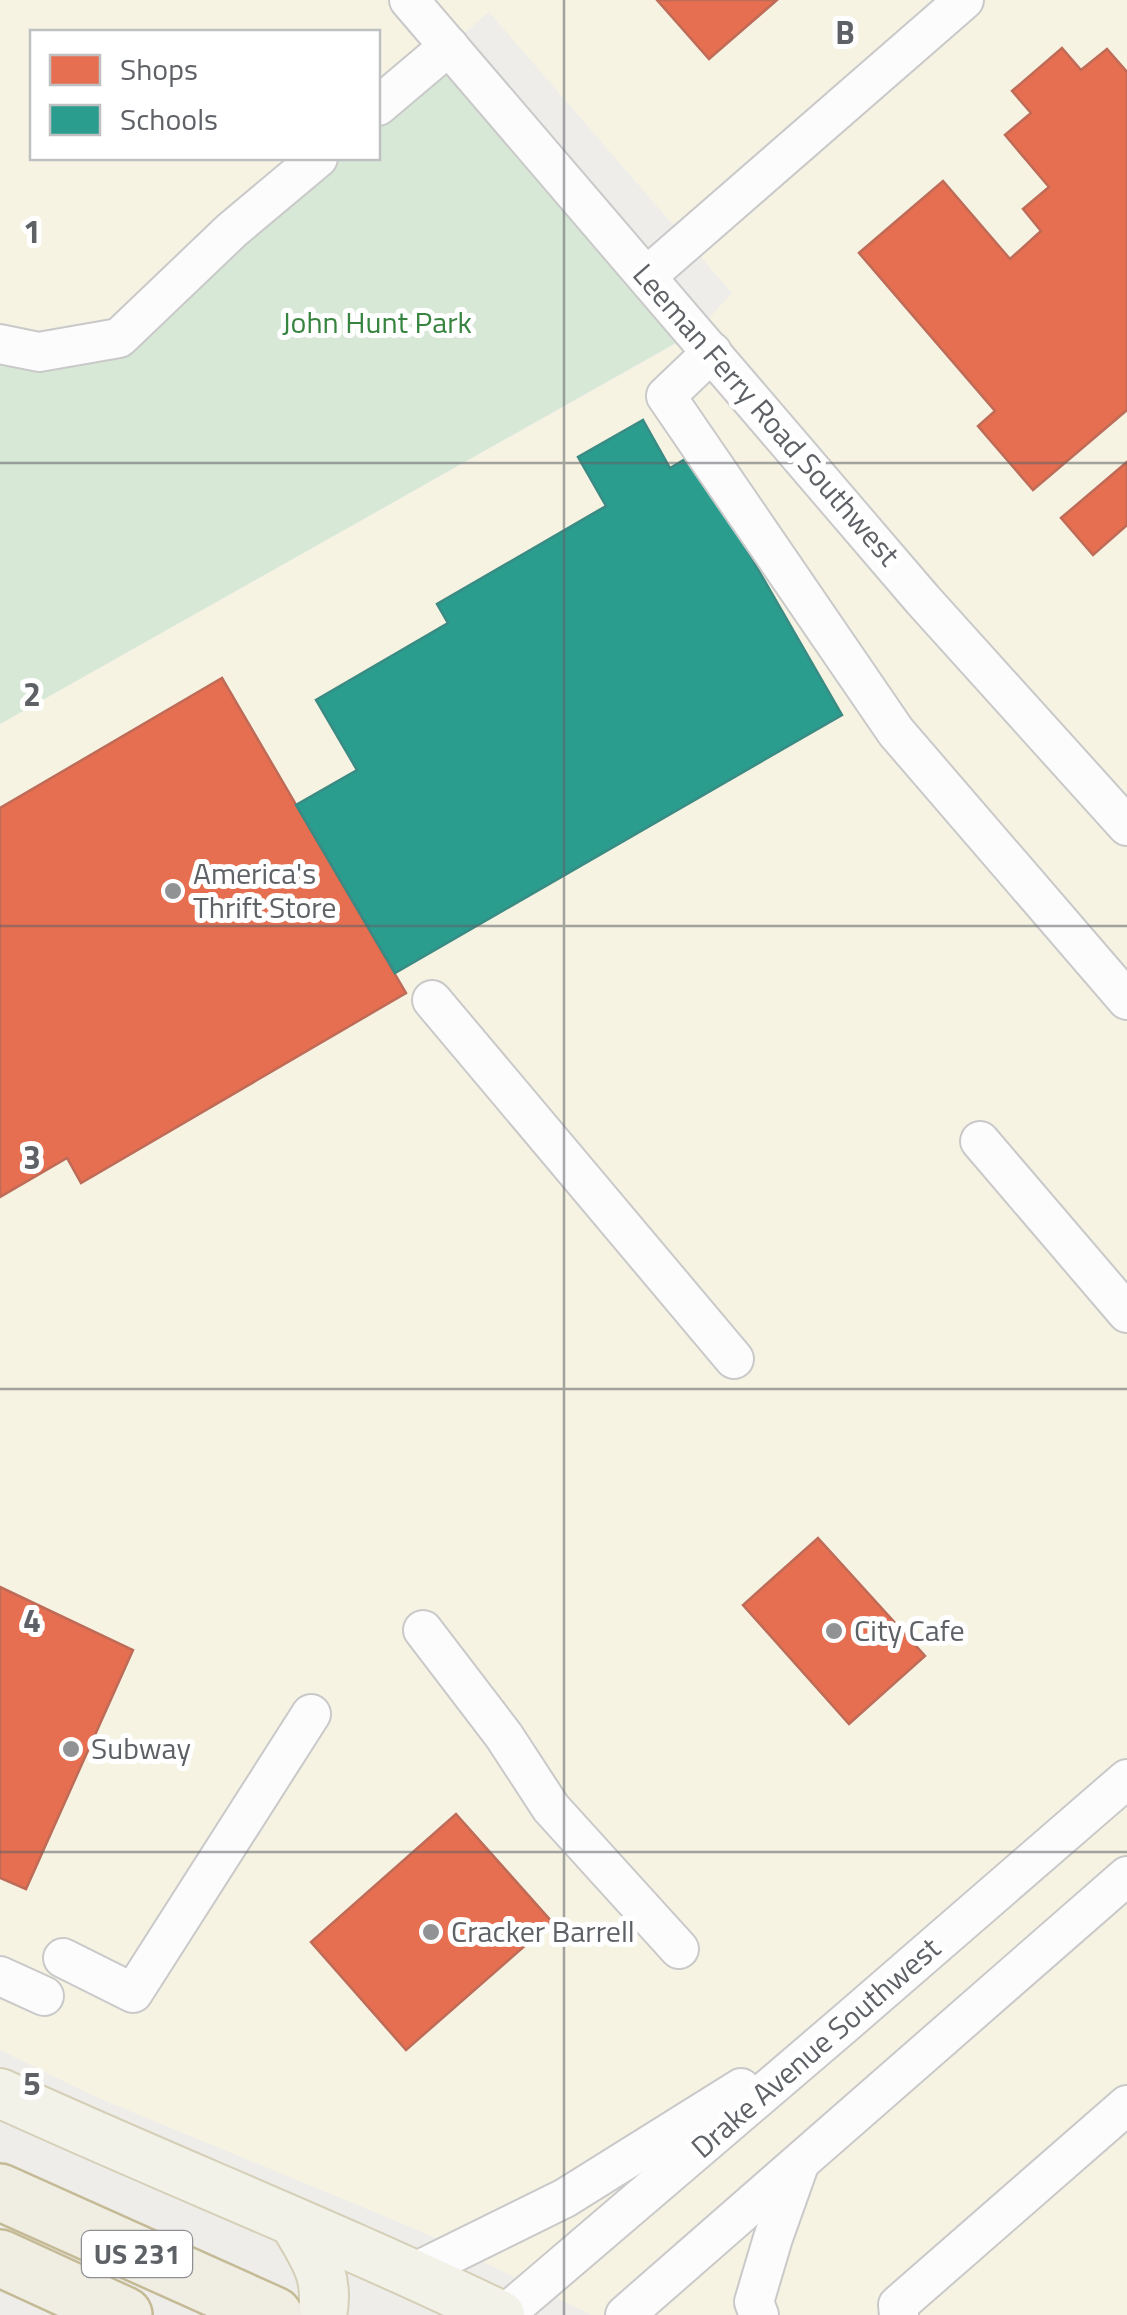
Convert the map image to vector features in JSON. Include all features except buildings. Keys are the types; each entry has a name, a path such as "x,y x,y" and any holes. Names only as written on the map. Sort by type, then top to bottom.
{"highway":[{"name":"US 231","path":"0,2192 274,2315"},
{"name":"US 231","path":"0,2258 124,2315"}],"main road":[{"path":"0,2093 502,2315"},
{"path":"294,2222 320,2268 325,2290 322,2315"}],"street":[{"name":"Leeman Ferry Road Southwest","path":"409,0 979,664 1127,826"},
{"path":"647,276 964,0"},
{"path":"380,104 449,46"},
{"path":"0,344 39,352 119,338 232,230 316,160"},
{"path":"712,352 666,396 896,732 1127,1000"},
{"path":"432,1000 734,1359"},
{"path":"980,1142 1127,1313"},
{"path":"423,1630 504,1736 550,1808 679,1949"},
{"path":"63,1958 132,1993 310,1714"},
{"name":"Drake Avenue Southwest","path":"502,2315 1127,1779"},
{"path":"625,2315 1127,1876"},
{"path":"0,1976 44,1996"},
{"path":"413,2273 565,2198 849,2020"},
{"path":"899,2315 898,2305 1127,2104"},
{"path":"758,2315 754,2302 800,2162"}],"shaded area":[{"path":"0,0 1127,0 1127,2315 592,2315 420,2231 96,2097 0,2050 0,724 695,333 732,293 489,12 380,105 380,30 30,30 30,160 316,160 119,338 0,344"}],"green space":[{"name":"John Hunt Park","path":"449,46 695,332 0,724 0,344 119,338 316,160 380,160 380,105"}],"place":[{"name":"America's Thrift Store","path":"173,891"},
{"name":"City Cafe","path":"834,1631"},
{"name":"Subway","path":"71,1749"},
{"name":"Cracker Barrell","path":"431,1932"}]}
